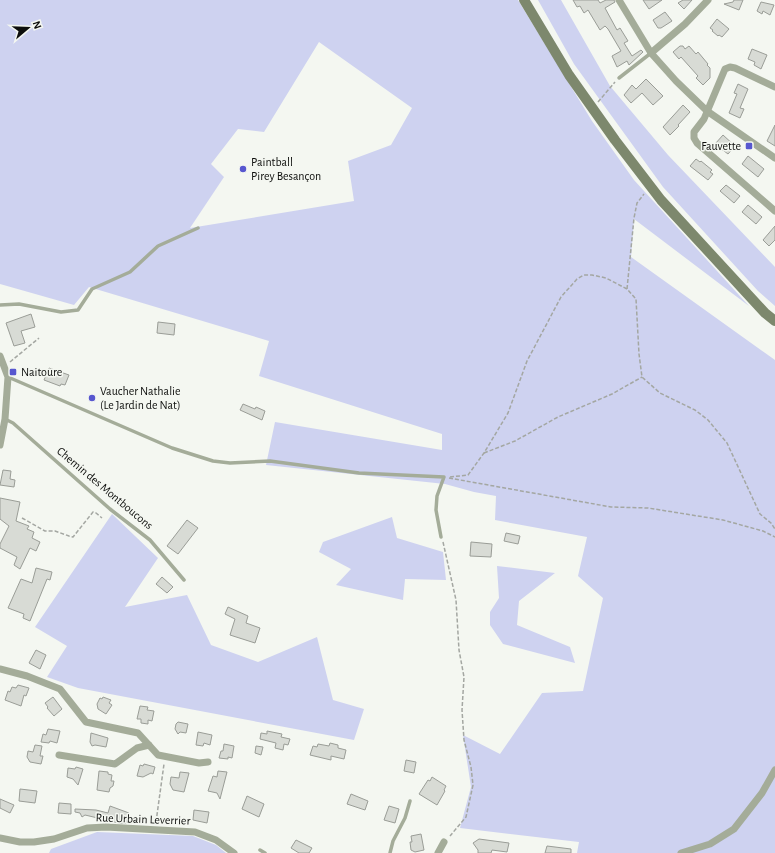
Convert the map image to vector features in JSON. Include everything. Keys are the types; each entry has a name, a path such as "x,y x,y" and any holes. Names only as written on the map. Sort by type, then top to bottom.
{"main road":[{"path":"524,0 569,75 650,186 765,314 775,321"}],"street":[{"path":"619,0 651,53 676,81 707,111 775,158"},
{"path":"651,53 685,24 708,0"},
{"path":"775,87 736,68 730,67 725,69 704,118 694,132 694,138 697,144 775,211"},
{"path":"0,356 8,377 5,419 0,445"},
{"path":"0,376 8,377"},
{"path":"0,669 27,676 60,689 86,722 138,733 158,755 199,763 208,762"},
{"path":"59,755 115,764 136,748 149,745"},
{"path":"682,853 710,844 734,829 762,793 775,770"},
{"name":"Rue Urbain Leverrier","path":"0,838 20,842 34,842 54,839 87,828 106,827 155,829 195,832 216,840 234,853"},
{"path":"438,853 444,842"}],"lane":[{"path":"619,78 651,53"},
{"path":"0,305 19,304 61,312 78,310 92,289 130,272 158,246 198,228"},
{"path":"8,377 172,448 213,461 230,463 270,461 359,473 444,477 437,496 436,510 442,537"},
{"name":"Chemin des Montboucons","path":"5,419 13,423 110,509 150,540 184,580"},
{"path":"390,853 393,841 405,818 410,801"},
{"path":"260,850 265,853"}],"path":[{"path":"593,109 610,86 619,78"},
{"path":"627,288 634,218 637,203 650,186"},
{"path":"444,477 468,475 484,453 508,413 527,361 561,297 576,279 584,275 592,275 606,278 627,288 636,299 639,354 642,377 660,393 695,410 708,420 727,443 760,514 771,523 775,529"},
{"path":"4,367 39,338"},
{"path":"484,453 515,441 558,418 612,394 642,377"},
{"path":"444,477 611,507 648,508 723,520 763,531 775,537"},
{"path":"22,518 45,531 55,531 73,537 93,512 102,518"},
{"path":"442,537 456,600 459,650 464,677 462,710 464,740 471,767 473,785 466,817 444,842"},
{"path":"155,829 165,756"}],"shaded area":[{"path":"0,0 518,0 592,121 634,180 749,306 634,219 631,257 775,360 775,853 577,853 579,842 460,828 471,787 463,735 500,754 542,693 583,691 603,598 578,576 587,537 495,520 496,496 445,484 266,465 275,422 442,450 442,434 259,376 269,341 89,287 74,305 0,284","holes":["319,42 412,108 391,145 348,161 354,201 190,228 224,177 211,164 238,129 264,132"]},
{"path":"538,0 561,0 610,86 668,155 775,267 775,306 758,291 663,187 574,64"},
{"path":"112,514 158,558 125,607 187,595 211,645 258,662 317,637 333,700 364,709 354,740 78,688 47,677 67,646 35,627"},
{"path":"392,517 397,538 443,552 446,580 405,579 403,600 336,585 351,569 319,552 323,542"},
{"path":"497,566 555,573 519,601 517,625 570,647 575,663 503,644 490,625 490,612 499,598"},
{"path":"97,832 193,836 216,845 226,853 49,853 51,849"}],"building":[{"path":"573,0 598,0 600,3 606,0 614,0 615,2 605,8 617,30 620,28 628,41 624,43 632,56 641,50 643,52 629,65 627,61 617,67 612,56 621,51 608,29 605,26 600,30 588,10 584,13 580,6 577,7"},
{"path":"643,0 662,0 649,9"},
{"path":"683,0 692,0 684,9 678,3"},
{"path":"734,0 743,0 739,10 724,4 733,2"},
{"path":"761,2 774,5 770,15 763,11 762,14 757,11"},
{"path":"665,12 672,21 661,28 658,28 653,20"},
{"path":"717,19 729,29 722,37 719,35 718,36 710,28"},
{"path":"680,46 683,46 685,49 689,46 696,54 698,52 708,64 707,65 710,68 710,78 703,85 696,78 698,76 681,57 679,59 673,52"},
{"path":"752,49 767,55 761,69 754,65 755,62 748,59"},
{"path":"646,79 663,96 653,105 642,93 631,103 624,95 632,85 636,89"},
{"path":"738,84 748,89 740,108 744,109 740,118 729,113 737,94 734,93"},
{"path":"683,105 690,112 670,135 663,127"},
{"path":"775,125 775,146 767,141"},
{"path":"723,135 735,146 728,154 715,144"},
{"path":"748,156 764,169 758,177 742,164"},
{"path":"696,159 712,170 710,172 713,174 708,180 690,166"},
{"path":"726,185 740,196 734,203 720,191"},
{"path":"748,205 762,217 756,224 742,212"},
{"path":"775,226 775,240 769,246 763,240"},
{"path":"31,314 35,327 21,331 25,343 14,346 6,323"},
{"path":"158,322 175,324 174,335 157,333"},
{"path":"49,368 69,375 65,385 61,384 60,386 44,380"},
{"path":"243,404 265,411 262,420 240,410"},
{"path":"3,470 11,471 10,479 15,480 14,487 0,485"},
{"path":"0,498 20,502 16,521 29,526 27,529 34,532 32,538 40,542 36,551 30,548 20,569 14,565 17,557 0,548 0,544 9,526 0,519"},
{"path":"187,520 198,528 178,554 167,546"},
{"path":"506,533 520,536 518,544 504,541"},
{"path":"471,542 492,544 491,557 470,556"},
{"path":"36,568 52,572 50,580 47,579 30,621 23,618 24,614 8,608 21,579 32,583"},
{"path":"162,577 173,587 167,593 156,584"},
{"path":"228,607 248,616 246,623 260,628 255,643 230,635 235,619 225,614"},
{"path":"36,650 46,655 40,669 29,663"},
{"path":"18,685 29,688 26,696 24,695 21,706 5,700 8,691 10,692 12,687 16,688"},
{"path":"53,697 62,709 54,716 47,708 48,707 45,703"},
{"path":"103,697 111,700 109,703 112,705 106,714 98,709 97,704 100,698 102,699"},
{"path":"140,706 148,707 147,710 154,711 152,721 148,720 148,724 141,723 141,719 137,719"},
{"path":"178,722 188,724 186,733 180,732 178,734 175,729"},
{"path":"48,729 60,731 57,743 50,741 49,743 41,742 43,734 46,735"},
{"path":"267,731 282,734 281,737 290,739 288,745 284,744 283,750 275,748 276,743 260,739 261,733 267,734"},
{"path":"198,732 212,735 210,745 204,743 203,746 196,745"},
{"path":"91,733 108,738 106,747 95,745 92,746 90,742"},
{"path":"330,743 338,745 338,748 346,750 344,759 331,756 331,760 310,755 313,746 317,747 318,744 329,746"},
{"path":"224,744 234,746 232,758 219,758 221,751 223,751"},
{"path":"35,745 42,746 40,756 43,756 41,764 30,762 27,757 28,751 33,752"},
{"path":"256,746 263,747 261,755 255,753"},
{"path":"406,760 416,762 414,773 404,771"},
{"path":"144,764 155,767 153,774 151,773 143,777 137,776 140,765 143,766"},
{"path":"76,767 83,769 78,785 73,779 67,777 68,768 75,769"},
{"path":"99,771 108,772 108,774 112,775 111,781 114,781 109,792 97,790"},
{"path":"218,771 227,772 220,799 217,793 208,791 213,776 217,777"},
{"path":"180,772 189,773 184,792 173,790 170,784 171,777 179,778"},
{"path":"432,777 446,786 445,791 437,805 419,794 428,780 430,781"},
{"path":"20,789 37,791 35,803 19,801"},
{"path":"351,794 368,801 365,810 347,804"},
{"path":"247,796 264,804 259,817 242,809"},
{"path":"0,799 14,805 10,813 0,808"},
{"path":"59,803 71,804 71,814 58,813"},
{"path":"110,806 129,813 126,823 119,823 85,815 82,817 80,813 75,812 75,809 96,810 108,813"},
{"path":"389,806 399,809 395,823 384,820"},
{"path":"194,810 209,812 207,823 193,820"},
{"path":"421,834 424,850 415,852 411,850 411,836"},
{"path":"479,839 509,843 507,852 492,850 491,853 478,853 478,850 473,843"},
{"path":"296,840 312,848 309,853 299,853 291,848"},
{"path":"547,846 571,849 571,853 545,853"}],"place":[{"name":"Fauvette","path":"749,146"},
{"name":"Paintball Pirey Besançon","path":"243,169"},
{"name":"Naitoure","path":"13,372"},
{"name":"Vaucher Nathalie (Le Jardin de Nat)","path":"92,398"}]}
